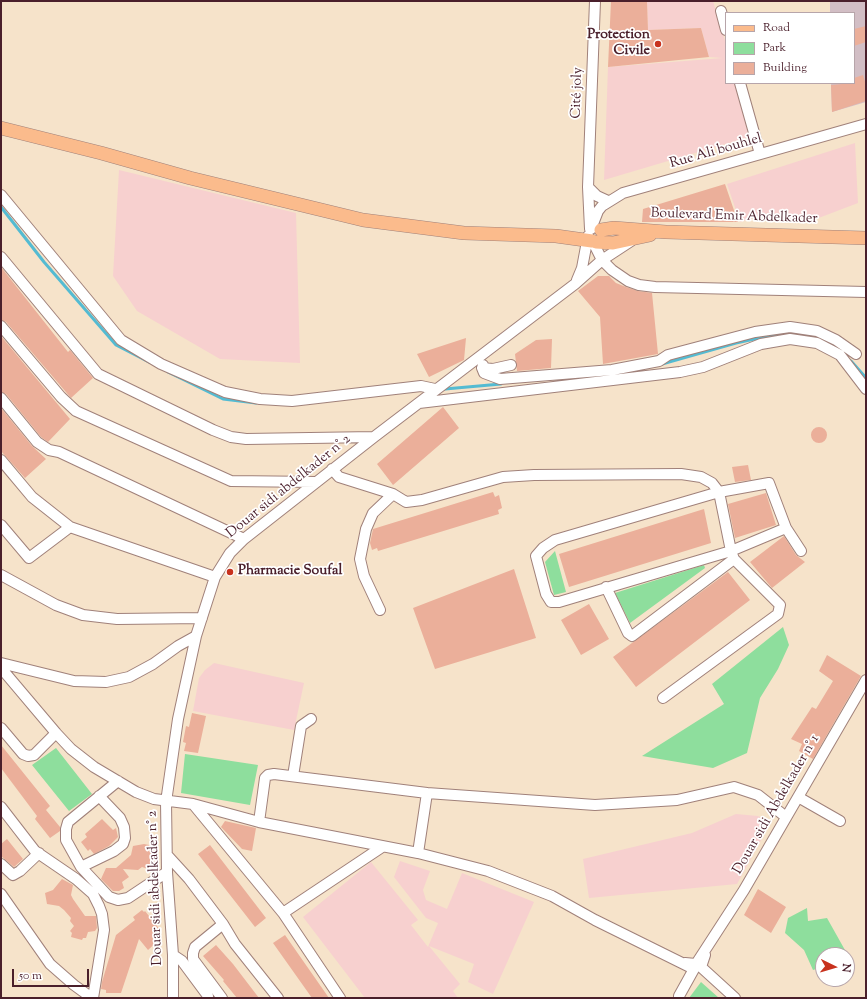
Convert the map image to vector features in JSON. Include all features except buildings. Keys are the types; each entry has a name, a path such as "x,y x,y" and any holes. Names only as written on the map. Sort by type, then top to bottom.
{"main road":[{"path":"1,128 101,152 190,178 363,220 464,233 595,236 634,239 666,232"},
{"name":"Boulevard Emir Abdelkader","path":"595,236 614,228 666,232 866,238"}],"street":[{"name":"Cité joly","path":"595,1 588,187 595,236"},
{"path":"721,11 725,26"},
{"path":"740,84 760,154"},
{"name":"Rue Ali bouhlel","path":"608,201 631,190 866,124"},
{"path":"575,284 608,201 597,196 588,187"},
{"path":"1,195 121,340 168,367 225,392 260,399 292,401 421,386 435,389"},
{"path":"595,236 602,260 612,270 628,281 639,285 655,287 866,292"},
{"name":"Douar sidi abdelkader n° 2","path":"173,998 173,955 167,872 168,856 166,802 178,719 196,636 215,577 230,553 244,539 332,469 420,403 435,389 575,284 602,260 634,239"},
{"path":"1,257 98,374 214,430 231,437 246,439 374,437"},
{"path":"1,326 61,397 76,411 231,481 316,482"},
{"path":"483,353 482,368 484,373 500,379 612,370 659,362 668,355 756,332 790,327 816,331 836,340 856,354"},
{"path":"420,403 680,372 703,367 761,344 790,339 816,343 840,355 866,389"},
{"path":"482,368 494,369 511,365"},
{"path":"1,398 37,442 49,450 59,452 244,539"},
{"path":"1,460 32,497 70,527 215,577"},
{"path":"1,469 17,480"},
{"path":"332,469 339,478 393,494 406,502 422,500 503,477 534,475 681,474 701,477 712,483 719,492 733,555 780,605 778,614 663,698"},
{"path":"733,555 606,587 559,602 551,602 546,594 536,556 543,548 555,540 719,492 770,483 786,528 801,551"},
{"path":"380,610 364,576 360,559 366,529 373,513 393,494"},
{"path":"1,525 29,558 70,527"},
{"path":"606,587 628,633 632,636 733,555 786,528"},
{"path":"1,575 56,605 83,615 117,619 202,618"},
{"path":"2,669 74,681 106,682 129,677 153,664 178,646 196,636"},
{"path":"2,669 56,733 94,766 136,792 166,802 193,804 259,822 418,853 488,871 552,896 595,920 679,962 699,969 735,998"},
{"name":"Douar sidi Abdelkader n° 1","path":"679,997 699,969 709,942 744,890 866,680"},
{"path":"293,776 301,726 310,719"},
{"path":"1,728 23,754 28,756 34,755 56,733"},
{"path":"259,822 265,778 268,775 274,774 427,793 595,805 677,800 734,787 758,795 786,818"},
{"path":"118,781 68,822 66,829 66,840 81,867 109,897 118,900 128,898 167,872"},
{"path":"418,853 427,793"},
{"path":"81,867 114,851 123,844 125,838 124,827 120,818 99,796"},
{"path":"798,797 840,821"},
{"path":"193,804 283,912 340,998"},
{"path":"1,807 39,853 76,879 93,894 102,914 103,935 93,998 74,985 50,964 2,896"},
{"path":"283,912 382,847"},
{"path":"1,864 13,875 20,871 39,853"},
{"path":"168,856 189,879 235,944 278,998"},
{"path":"222,924 195,947 193,953 194,959 222,998"},
{"path":"173,955 182,961 208,996"}],"shaded area":[{"path":"647,1 713,1 725,41 725,84 736,84 749,137 604,180 608,67 723,58 709,57 701,28 648,30"},
{"path":"830,1 866,1 866,102 832,112 831,84 855,84 855,12 830,12"},
{"path":"855,143 858,203 816,219 813,215 802,219 799,215 787,220 784,214 772,218 770,213 740,222 727,184"},
{"path":"119,170 296,213 300,363 220,359 137,311 113,276"},
{"path":"214,663 304,683 294,730 193,711 199,678 205,670"},
{"path":"736,814 758,816 771,822 737,884 589,898 583,859 692,833"},
{"path":"400,861 430,871 423,890 426,900 447,909 462,873 534,902 493,994 468,982 474,964 429,946 460,984 453,991 458,998 365,998 303,917 371,862 418,920 411,925 428,947 438,923 426,918 394,877"}],"green space":[{"path":"555,551 566,592 554,595 545,562"},
{"path":"704,565 705,568 630,623 615,593"},
{"path":"783,627 789,645 778,669 760,698 747,753 713,768 642,756 724,704 712,684"},
{"path":"56,748 92,794 69,811 32,765"},
{"path":"185,754 258,765 250,805 181,793"},
{"path":"807,908 808,921 827,918 843,947 815,947 815,969 813,970 804,950 785,933 788,918"},
{"path":"701,982 719,998 689,998"}],"waterway":[{"path":"1,207 44,262 116,345 149,362"},
{"path":"662,364 736,343 782,333 800,333 821,339 833,346"},
{"path":"851,361 866,378"},
{"path":"168,372 223,399 256,403"},
{"path":"445,389 501,384"}],"place":[{"name":"Protection Civile","path":"658,44"},
{"name":"Pharmacie Soufal","path":"230,572"}]}
